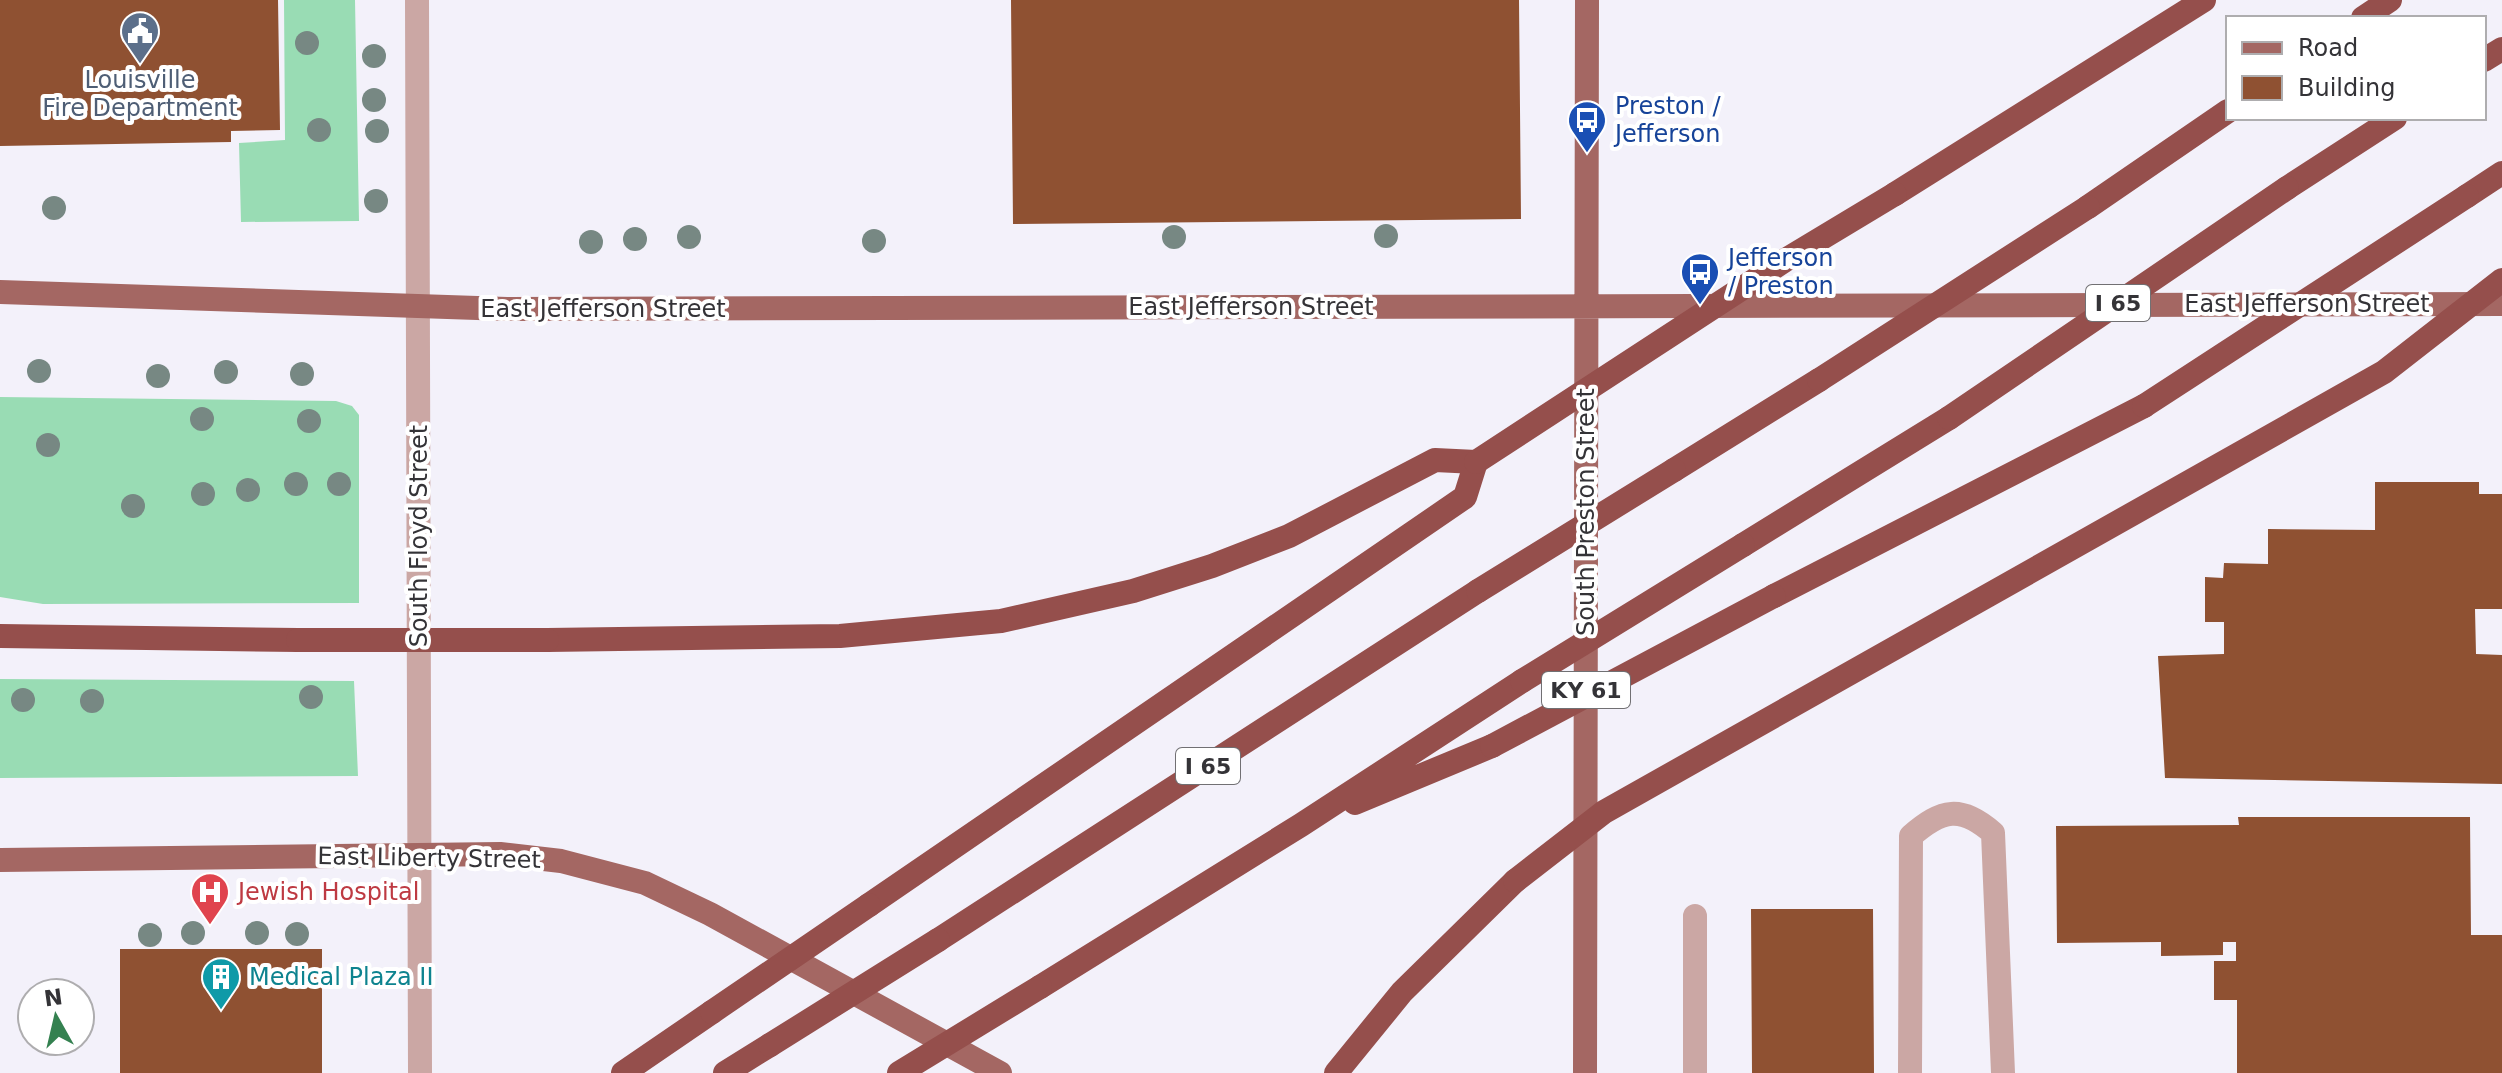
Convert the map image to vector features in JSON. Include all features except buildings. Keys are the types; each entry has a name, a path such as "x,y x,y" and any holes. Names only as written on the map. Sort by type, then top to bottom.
{"highway":[{"path":"0,636 547,640 840,636 1001,621 1133,591 1212,566 1289,536 1435,460 1476,462 1787,259 2204,0"},
{"path":"2366,16 2390,0"},
{"name":"I 65","path":"725,1073 938,940 1478,591 1819,380 2088,207 2226,112"},
{"name":"I 65","path":"899,1073 1301,825 1522,681 1949,418 2392,120"},
{"path":"1301,825 1492,746 1774,596 2144,406 2502,173"},
{"path":"1336,1073 1402,992 1515,881 1604,812 2384,372 2502,280"},
{"path":"623,1073 1465,497 1476,462"}],"main road":[{"name":"South Preston Street","path":"1585,1073 1587,0"},
{"name":"East Jefferson Street","path":"0,292 418,309 2502,304"},
{"name":"East Liberty Street","path":"0,860 500,854 561,861 645,883 710,914 1000,1073"}],"street":[{"name":"South Floyd Street","path":"417,0 420,1073"},
{"path":"1910,1073 1911,836 1929,820 1948,813 1974,816 1993,833 2003,1073"},
{"path":"1695,916 1695,1073"}],"green space":[{"path":"284,0 355,0 359,221 241,222 239,143 285,140"},
{"path":"0,397 336,401 352,406 359,415 359,603 43,604 0,597"},
{"path":"0,679 354,681 358,776 0,778"}],"place":[{"name":"Louisville Fire Department","path":"140,65"},
{"name":"Preston / Jefferson","path":"1587,154"},
{"name":"Jefferson / Preston","path":"1700,306"},
{"name":"Jewish Hospital","path":"210,926"},
{"name":"Medical Plaza II","path":"221,1011"}]}
